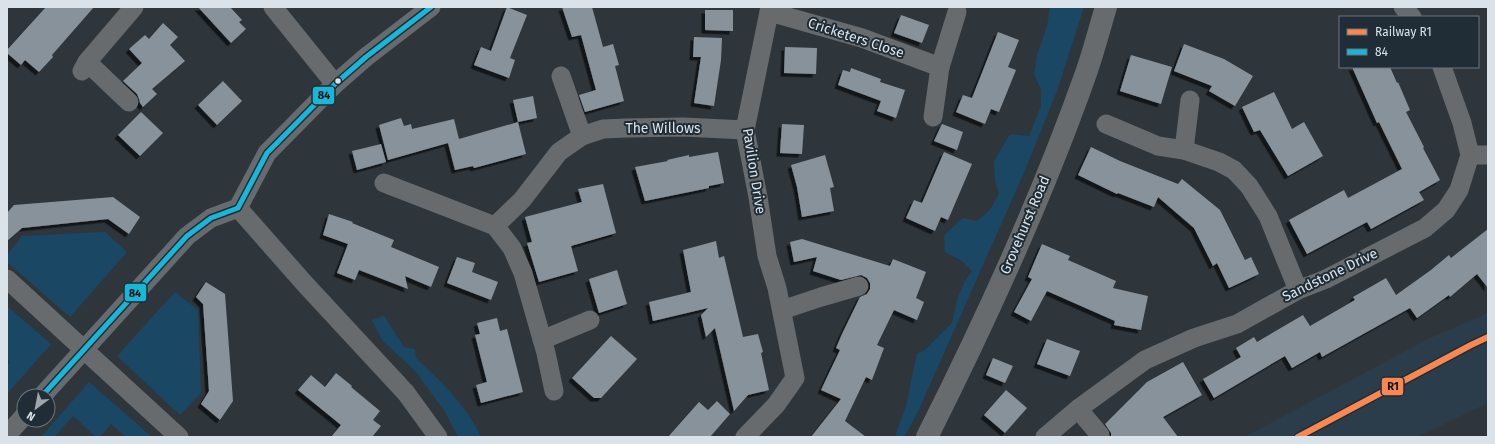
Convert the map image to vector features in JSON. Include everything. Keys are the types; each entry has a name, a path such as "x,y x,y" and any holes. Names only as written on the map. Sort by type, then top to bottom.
{"street":[{"path":"129,102 84,66 134,7"},
{"path":"273,7 335,84"},
{"path":"49,388 187,236 211,218 238,208 252,178 267,153 335,84 366,57 431,7"},
{"name":"Grovehurst Road","path":"927,437 974,343 1036,203 1085,76 1106,7"},
{"path":"1402,7 1411,16"},
{"name":"Cricketers Close","path":"770,9 862,38 940,67"},
{"name":"Pavilion Drive","path":"745,437 776,406 795,378 777,288 767,256 758,197 745,130 770,9"},
{"path":"932,117 940,67 957,12"},
{"name":"Sandstone Drive","path":"1045,437 1078,409 1145,360 1194,338 1236,324 1298,290 1326,279 1425,228 1446,210 1479,155 1462,123 1442,68"},
{"path":"561,76 582,136"},
{"path":"1184,150 1190,100"},
{"path":"1106,124 1158,146 1184,150 1219,162 1234,170 1249,186 1268,216 1298,290"},
{"name":"The Willows","path":"495,226 522,200 559,152 582,136 603,130 627,128 683,127 745,130"},
{"path":"384,183 495,226 512,248 523,273 542,340 554,391"},
{"path":"238,208 305,284 406,393 438,437"},
{"path":"7,279 179,437"},
{"path":"782,310 860,286"},
{"path":"542,340 590,320"},
{"path":"1078,409 1100,435"},
{"path":"7,435 16,425"}],"shaded area":[{"path":"1050,7 1084,7 1057,91 1023,175 916,416 904,437 895,437 906,406 917,353 924,351 952,323 958,297 964,283 972,271 962,261 945,252 944,235 963,218 977,221 990,210 999,194 995,181 994,161 1010,134 1029,136 1041,106 1041,90 1034,74 1037,55 1047,26"},
{"path":"105,232 127,252 70,317 7,262 7,255 22,236"},
{"path":"175,292 198,310 201,393 180,415 117,356"},
{"path":"7,306 51,344 7,394 7,366 10,362 7,359"},
{"path":"1488,313 1488,403 1417,437 1245,437 1428,339"},
{"path":"384,316 404,347 415,349 416,358 452,394 468,414 481,437 458,437 445,412 416,372 382,340 372,320"},
{"path":"89,382 152,437 126,437 111,424 100,437 96,437 73,416 54,437 41,437 49,428 56,428 56,420"}],"building":[{"path":"46,7 94,7 39,72 25,60 21,65 7,53 7,50"},
{"path":"198,7 230,7 242,20 239,22 246,29 231,43"},
{"path":"507,7 527,15 510,58 515,60 509,78 474,65 481,47 491,51"},
{"path":"562,7 592,7 603,47 613,44 619,65 615,66 624,101 585,112 579,95 596,90 581,35 572,37"},
{"path":"705,10 733,10 733,31 705,30"},
{"path":"901,15 929,25 922,43 894,33"},
{"path":"163,23 178,37 170,45 185,61 152,89 157,94 143,107 137,94 123,81 142,63 129,49 145,35 149,39"},
{"path":"998,32 1019,40 1008,67 1016,70 999,112 991,109 985,124 956,112 963,95 972,98"},
{"path":"694,37 722,38 721,60 714,106 694,103 701,57 693,57"},
{"path":"1184,44 1224,59 1253,76 1235,106 1209,91 1212,86 1174,71"},
{"path":"785,47 817,48 816,74 784,73"},
{"path":"1131,55 1172,67 1161,104 1120,91"},
{"path":"851,68 881,79 880,82 905,90 896,118 877,111 881,101 838,85 843,70 850,72"},
{"path":"1352,68 1390,68 1410,110 1406,112 1440,180 1419,192 1424,200 1371,229 1367,222 1307,254 1289,220 1344,190 1348,198 1402,169 1379,122 1377,123"},
{"path":"223,81 242,101 217,125 198,105"},
{"path":"1274,92 1292,129 1304,122 1323,156 1288,176 1260,130 1254,132 1242,107"},
{"path":"533,96 537,118 518,122 513,100"},
{"path":"141,112 163,133 140,156 118,135"},
{"path":"401,118 404,126 411,124 412,129 454,119 459,139 518,122 526,154 474,168 473,166 455,170 448,143 388,160 379,125"},
{"path":"782,124 804,125 802,154 780,153"},
{"path":"942,124 963,132 957,150 934,141"},
{"path":"381,144 386,162 357,170 352,151"},
{"path":"1091,147 1120,161 1178,184 1182,179 1220,210 1245,260 1251,257 1259,274 1229,288 1217,263 1213,266 1194,228 1158,197 1154,207 1118,193 1117,194 1078,175"},
{"path":"718,152 724,183 709,186 709,188 645,201 635,167 668,161 667,160 689,155 689,157"},
{"path":"944,152 972,164 948,220 941,217 935,231 906,218 914,200 922,203"},
{"path":"825,155 834,187 830,188 834,211 802,217 797,187 791,165"},
{"path":"603,184 616,233 571,246 578,271 539,282 527,243 532,242 525,217 582,202 578,189"},
{"path":"113,197 140,217 129,234 108,219 22,228 7,241 7,213 14,205"},
{"path":"329,214 353,222 352,223 394,240 391,247 439,267 431,287 405,276 408,289 359,270 355,280 337,273 348,244 323,235"},
{"path":"1488,229 1488,288 1477,274 1450,297 1449,295 1417,318 1410,308 1322,357 1320,352 1292,368 1285,356 1214,398 1203,379 1241,357 1236,348 1254,337 1257,342 1303,315 1310,326 1355,300 1353,297 1386,278 1396,295 1449,255 1451,258"},
{"path":"802,239 890,266 893,259 926,272 916,298 924,302 917,320 894,310 877,345 884,348 872,380 866,377 845,421 866,437 811,437 841,399 821,390 840,350 836,348 842,334 860,297 867,294 870,289 870,283 867,278 861,275 841,280 813,271 817,257 794,262 790,242"},
{"path":"716,241 719,258 724,256 743,337 758,334 763,352 761,353 769,390 748,395 734,411 715,328 706,337 701,315 708,308 653,321 649,302 691,292 683,250"},
{"path":"1042,244 1070,256 1068,260 1116,281 1113,288 1148,296 1141,330 1114,325 1115,321 1047,291 1031,321 1014,312 1032,279 1028,277"},
{"path":"457,257 475,263 472,272 498,282 491,300 447,283"},
{"path":"617,270 627,304 599,313 589,279"},
{"path":"206,282 225,294 233,401 220,420 201,404 209,391 203,304 196,297"},
{"path":"497,318 500,331 507,329 523,392 481,403 476,385 487,382 475,335 480,334 477,323"},
{"path":"611,336 637,359 601,398 594,398 572,378"},
{"path":"1047,339 1080,351 1070,376 1037,364"},
{"path":"993,358 1013,366 1005,383 986,375"},
{"path":"1183,362 1202,395 1163,417 1178,437 1111,437 1111,433 1105,424 1147,382"},
{"path":"336,373 380,411 373,420 381,426 372,437 331,437 341,425 298,390 311,375 325,387"},
{"path":"1006,390 1027,408 1005,433 984,415"},
{"path":"717,401 730,414 710,437 668,437 699,402 708,410"}],"rail line":[{"name":"R1","path":"1298,437 1488,337"}],"transit line":[{"name":"84","path":"49,388 187,236 211,218 238,208 267,153 335,84 366,57 431,7"}]}
